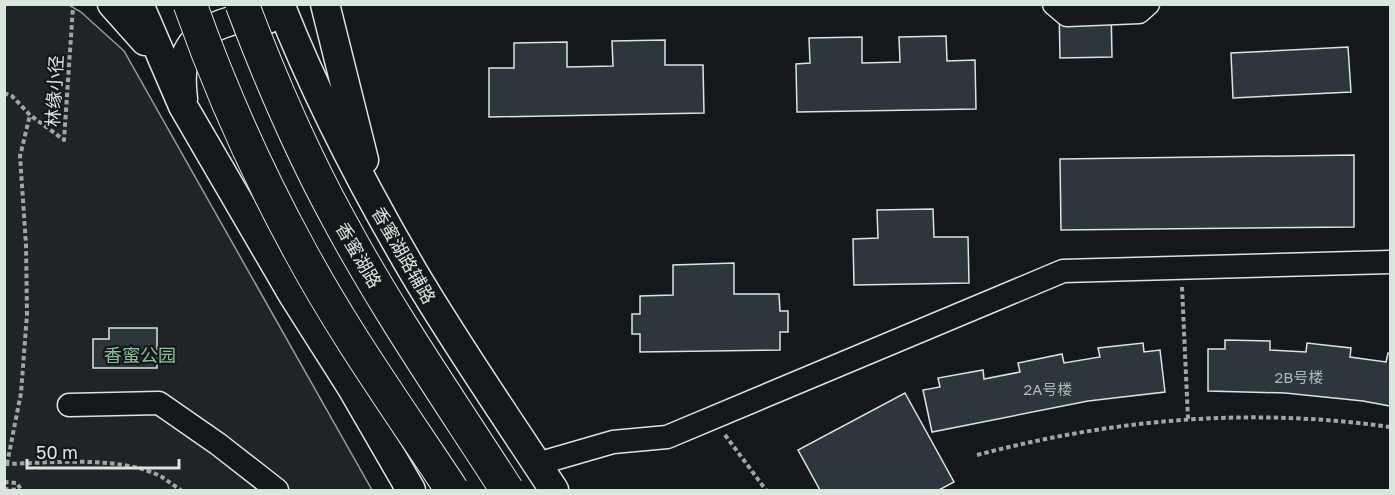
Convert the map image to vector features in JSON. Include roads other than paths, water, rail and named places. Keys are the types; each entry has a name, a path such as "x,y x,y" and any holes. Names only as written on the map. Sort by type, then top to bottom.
{"highway":[{"path":"190,4 208,56 238,128 300,251 368,362 452,490"},
{"name":"香蜜湖路","path":"242,4 292,127 339,220 382,294 507,490"}],"main road":[{"path":"112,4 141,35 179,96 293,295 352,388 411,490"},
{"path":"139,4 179,96"},
{"path":"326,4 376,206"},
{"path":"179,96 184,61 191,46 203,34 229,22 254,17 278,22 285,17"},
{"name":"香蜜湖路辅路","path":"285,17 322,103 376,206 432,303 554,490"}],"street":[{"path":"1054,4 1067,15 1139,12 1148,4"},
{"path":"537,464 613,442 667,437 1063,271 1390,262"},
{"path":"69,405 159,403 218,444 277,490"}],"park label":[{"name":"香蜜公园","path":"140,355"}]}
